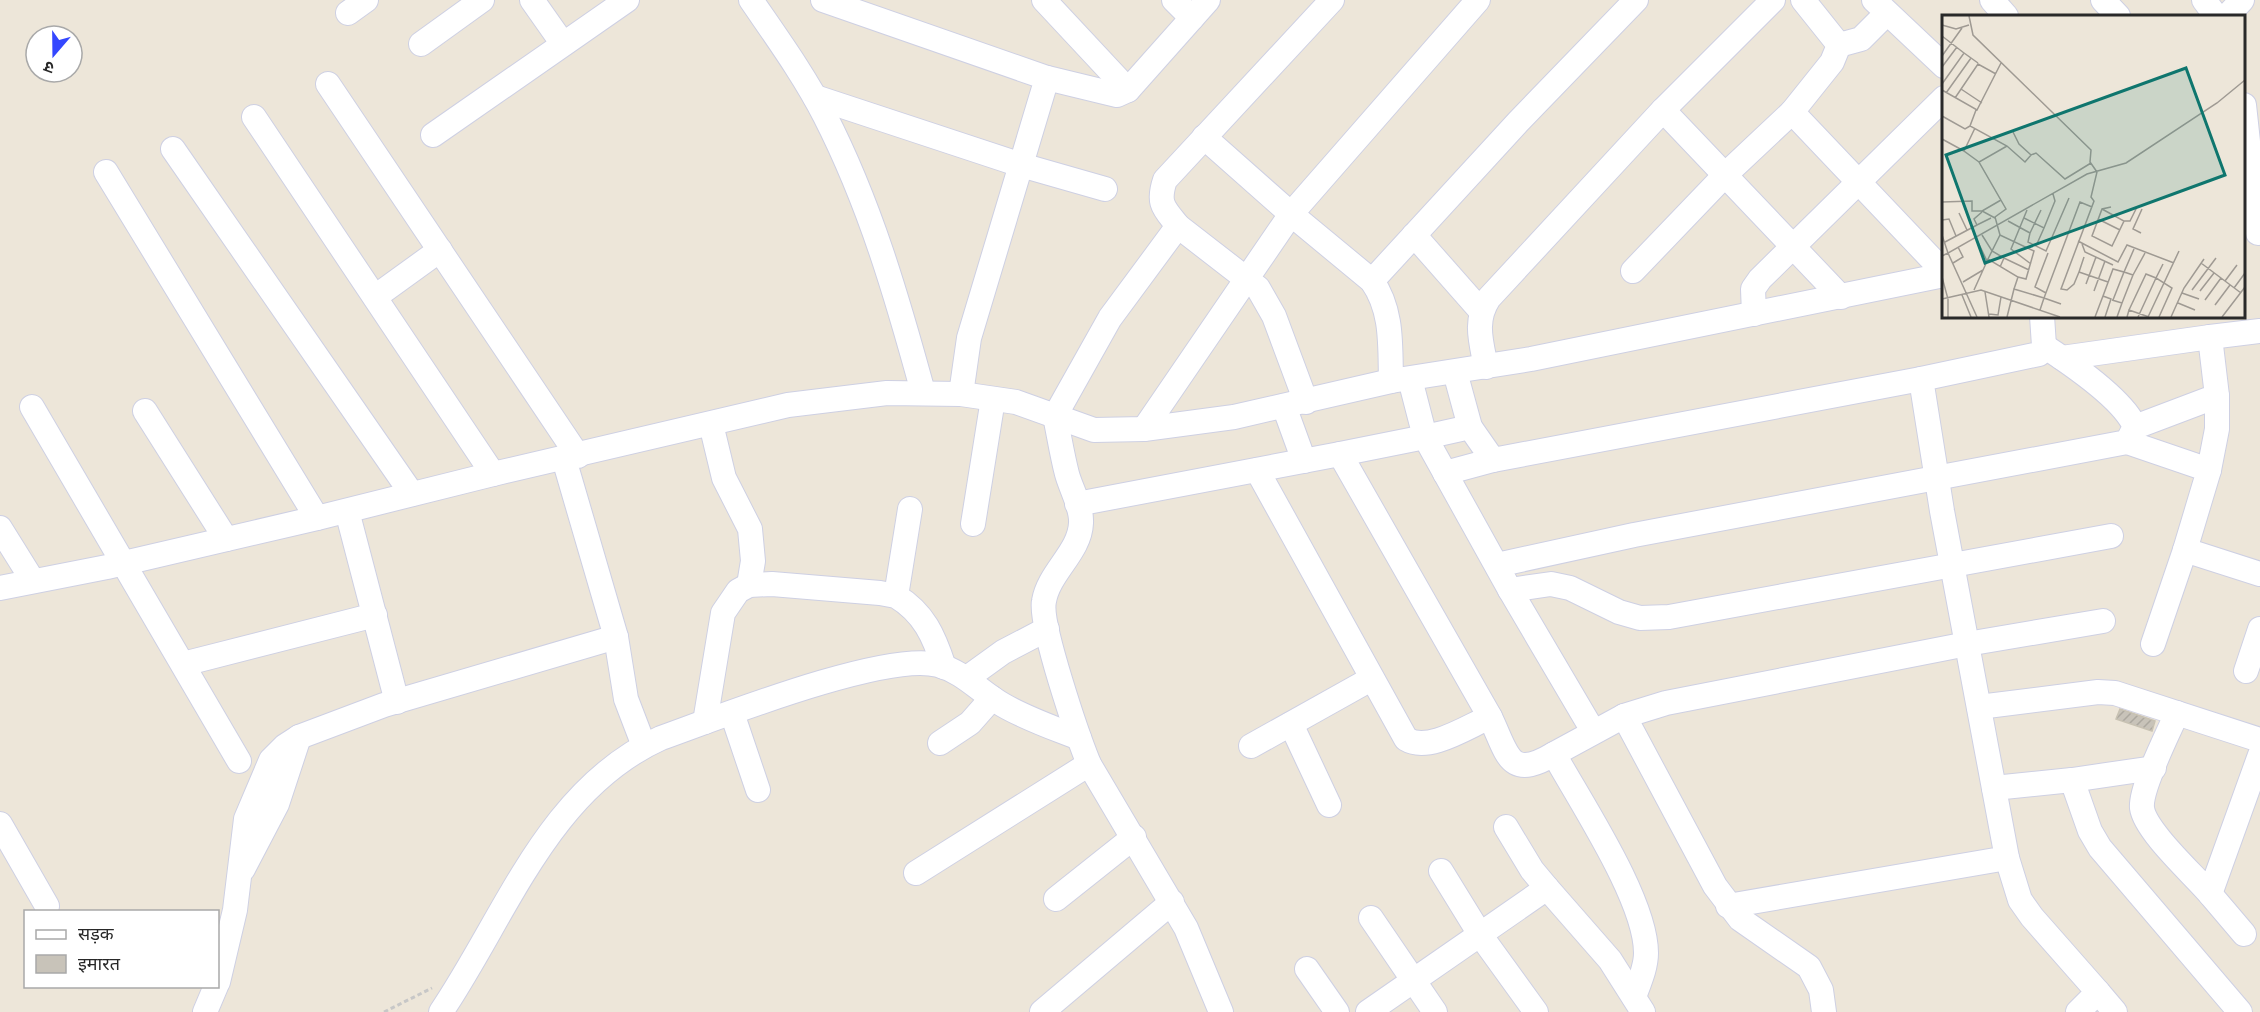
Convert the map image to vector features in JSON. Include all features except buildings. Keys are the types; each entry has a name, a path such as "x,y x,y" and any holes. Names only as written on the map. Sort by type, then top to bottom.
{"street":[{"path":"421,44 482,0"},
{"path":"532,0 563,44"},
{"path":"433,135 627,0"},
{"path":"751,0 814,97 866,204 896,291 923,392"},
{"path":"1044,0 1128,90"},
{"path":"1174,0 1192,18"},
{"path":"830,2 1047,78 1118,95 1128,90 1208,0"},
{"path":"1304,461 1295,404 1274,316 1258,288 1178,226 1162,206 1161,194 1165,180 1332,0"},
{"path":"1144,429 1291,214 1478,0"},
{"path":"1372,281 1636,0"},
{"path":"1486,367 1478,324 1481,311 1496,288 1663,110 1773,0"},
{"path":"1803,0 1839,45"},
{"path":"1992,0 2005,15"},
{"path":"2103,0 2117,15"},
{"path":"2204,0 2230,12"},
{"path":"1839,45 1861,39 1881,6 1942,64"},
{"path":"1633,270 1725,174 1792,112 1832,62 1839,45"},
{"path":"961,394 969,338 1047,78"},
{"path":"328,84 440,250 571,457 616,637 626,699 644,746"},
{"path":"814,97 1021,165 1105,189"},
{"path":"1754,314 1753,289 1793,244 1942,100"},
{"path":"1663,110 1841,297"},
{"path":"1792,112 1859,181 1935,246 1942,267"},
{"path":"254,117 493,474"},
{"path":"2245,118 2254,233"},
{"path":"1204,137 1291,214 1372,281 1387,308 1400,380 1425,437 1510,590 1593,731"},
{"path":"172,149 412,494"},
{"path":"106,171 317,518"},
{"path":"1178,226 1110,318 1055,416 1064,462 1081,521 1079,532 1047,589 1043,602 1047,629 1079,738 1089,764 1172,902 1199,954 1221,1012"},
{"path":"1414,236 1481,311"},
{"path":"375,297 440,250"},
{"path":"0,588 317,518 788,405 887,393 961,394 1016,402 1094,429 1144,429 1234,417 1400,380 1486,367 1841,297 1942,273"},
{"path":"2043,318 2053,352 2130,414 2131,435"},
{"path":"1445,473 1493,460 1921,379 2039,354 2260,331"},
{"path":"2153,644 2209,470 2217,429 2217,396 2210,337"},
{"path":"1455,372 1470,427 1493,460"},
{"path":"1921,379 1936,477 2007,858 2020,900 2032,917 2115,1012"},
{"path":"1497,565 1634,535 1936,477 2131,435 2217,396"},
{"path":"974,524 993,399"},
{"path":"32,406 239,761"},
{"path":"145,411 226,539"},
{"path":"711,424 724,478 750,529 753,545 749,585"},
{"path":"1077,504 1470,427"},
{"path":"2131,435 2209,470"},
{"path":"1340,454 1490,717 1509,757 1517,765 1526,767 1624,716 1665,703 1967,644 2103,621"},
{"path":"1257,470 1400,732 1413,743 1434,741 1490,717"},
{"path":"896,596 910,509"},
{"path":"347,511 398,702"},
{"path":"0,528 33,581"},
{"path":"1510,590 1551,584 1570,588 1619,612 1640,618 1670,616 2111,536"},
{"path":"2185,550 2260,574"},
{"path":"705,722 723,613 738,591 749,585 798,585 896,596 910,605 928,625 944,667"},
{"path":"183,664 375,615"},
{"path":"968,678 1004,652 1047,629"},
{"path":"2246,671 2260,629"},
{"path":"219,977 241,874 277,804 299,737 398,702 616,637"},
{"path":"441,1012 519,878 549,834 589,790 644,746 732,712 879,668 922,662 944,667 968,678 992,698 1014,711 1079,738"},
{"path":"1251,746 1371,679"},
{"path":"1979,707 2098,692 2115,693 2260,741"},
{"path":"940,743 970,723 992,698"},
{"path":"732,712 758,790"},
{"path":"2177,713 2142,801 2147,821 2244,934"},
{"path":"1624,716 1728,906 1740,919 1809,967 1821,990 1824,1012"},
{"path":"1291,724 1329,805"},
{"path":"1554,754 1636,906 1643,930 1646,954 1638,1005"},
{"path":"2210,894 2260,755"},
{"path":"916,873 1089,764"},
{"path":"1994,788 2154,768"},
{"path":"2072,780 2090,831 2100,848 2240,1012"},
{"path":"0,824 47,906"},
{"path":"1506,827 1532,870 1610,960 1638,1005"},
{"path":"1056,899 1134,837"},
{"path":"1728,906 2007,858"},
{"path":"1441,871 1481,936 1536,1012"},
{"path":"1368,1012 1481,936 1547,888"},
{"path":"1042,1012 1172,902"},
{"path":"1371,918 1435,1012"},
{"path":"1307,969 1337,1012"},
{"path":"205,1012 216,988"},
{"path":"2078,1012 2098,992"}],"path":[{"path":"384,1012 440,984"}]}
